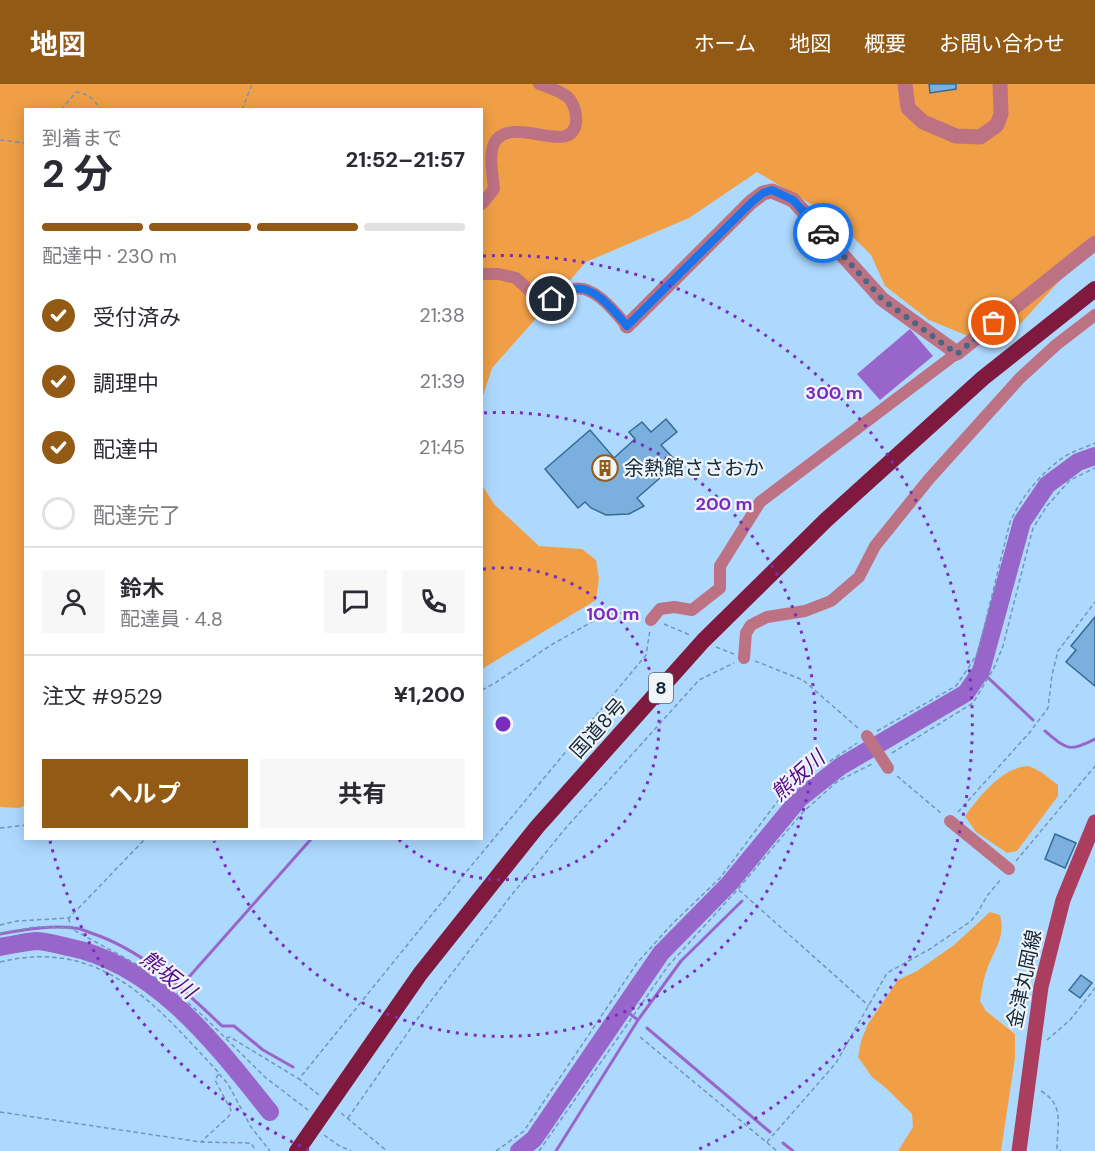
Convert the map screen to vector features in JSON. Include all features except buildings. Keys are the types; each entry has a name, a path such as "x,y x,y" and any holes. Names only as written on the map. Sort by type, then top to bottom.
{"highway":[{"name":"国道8号","path":"297,1151 420,974 537,827 703,641 826,520 974,386 1095,289"}],"main road":[{"name":"金津丸岡線","path":"1019,1151 1041,987 1064,900 1095,822"}],"street":[{"path":"483,203 494,189 493,150 497,139 509,132 525,131 550,137 564,137 572,131 576,124 576,109 569,97 539,84"},
{"path":"905,84 908,108 923,122 956,136 980,137 997,125 1001,114 1000,84"},
{"path":"483,274 500,274 516,278 532,292 552,299 573,289 582,288 604,300 627,326 752,202 763,193 772,190 793,200 882,299 957,354"},
{"path":"651,620 660,609 674,607 692,610 720,588 720,566 760,502 957,354 1095,243"},
{"path":"744,658 746,633 751,625 767,617 805,611 831,601 859,577 875,546 929,479 1020,378 1056,345 1095,315"},
{"path":"867,736 884,764"},
{"path":"950,821 1009,869"}],"path":[{"path":"243,108 252,84"},
{"path":"63,108 76,92 85,93 95,101 99,108"},
{"path":"0,140 24,143"},
{"path":"496,1151 524,1131 637,963 672,924 720,878 777,802 805,778 867,736 956,686 978,652 1010,522 1018,507 1036,481 1062,458 1095,443"},
{"path":"538,1151 668,966 738,889 803,812 838,781 884,764 973,703 994,668 1003,646 1033,528 1047,506 1070,480 1095,468"},
{"path":"884,764 950,821 1030,732 1048,708 1052,675 1059,651 1095,602"},
{"path":"483,689 551,645 604,615 623,613 668,625 744,658 777,668 803,680 867,736"},
{"path":"299,1079 646,655 651,620"},
{"path":"387,1151 348,1119 418,1018 564,830 699,680 744,658"},
{"path":"767,1142 836,1063 887,973 930,949 971,921 987,896 1095,766"},
{"path":"0,828 24,825"},
{"path":"0,925 18,921 69,918 144,840"},
{"path":"738,889 869,1006"},
{"path":"69,918 70,928"},
{"path":"0,933 35,927 70,928 138,965 178,994 338,1145 351,1151"},
{"path":"0,962 36,956 87,964 116,977 136,990 167,1018 219,1073 228,1084 251,1127 270,1151"},
{"path":"1046,1041 1070,1020 1095,988"},
{"path":"640,1036 777,1151"},
{"path":"225,1039 231,1037 299,1079 319,1096"},
{"path":"201,1142 229,1116 231,1110 215,1080 219,1073"},
{"path":"1027,1083 1050,1096 1058,1109 1058,1149 1061,1151"},
{"path":"0,1112 201,1142 251,1143 256,1151"}],"shaded area":[{"path":"0,84 1095,84 1095,242 1010,335 973,338 929,320 885,286 871,255 833,217 757,172 689,218 586,262 492,368 483,396 483,108 24,108 24,806 19,808 0,807"},
{"path":"910,329 933,356 880,400 857,374"},
{"path":"483,487 494,504 539,546 582,549 596,560 599,578 596,600 483,668"},
{"path":"1029,766 1058,785 1058,796 1017,851 1007,853 976,832 965,816 1001,777 1010,771"},
{"path":"990,912 1000,915 1002,929 986,973 980,1001 986,1011 1015,1034 1015,1058 1001,1151 898,1151 913,1127 912,1114 872,1077 858,1057 861,1041 868,1024 898,980 917,971 954,945"}],"waterway":[{"name":"熊坂川","path":"519,1151 534,1139 661,953 729,884 799,799 841,766 966,693 981,671 1022,522 1047,485 1078,462 1095,456"},
{"path":"981,671 1033,720"},
{"path":"1045,731 1068,747 1079,746 1095,739"},
{"path":"181,986 310,840"},
{"path":"556,1151 638,1020 681,961 742,901"},
{"path":"0,934 37,928 65,927 80,929 110,940 161,972 222,1026 234,1026 263,1050 293,1067"},
{"name":"熊坂川","path":"0,947 36,941 48,942 100,956 129,971 157,989 182,1011 206,1035 270,1112"},
{"path":"622,1008 638,1020"},
{"path":"647,1028 770,1132"},
{"path":"783,1143 793,1151"}],"way so far":[{"path":"823,233 882,299 957,354 994,323"}],"place":[{"name":"余熱館ささおか","path":"605,468"}],"route":[{"path":"552,299 573,289 582,288 604,300 627,326 752,202 763,193 772,190 793,200 823,233"}]}
